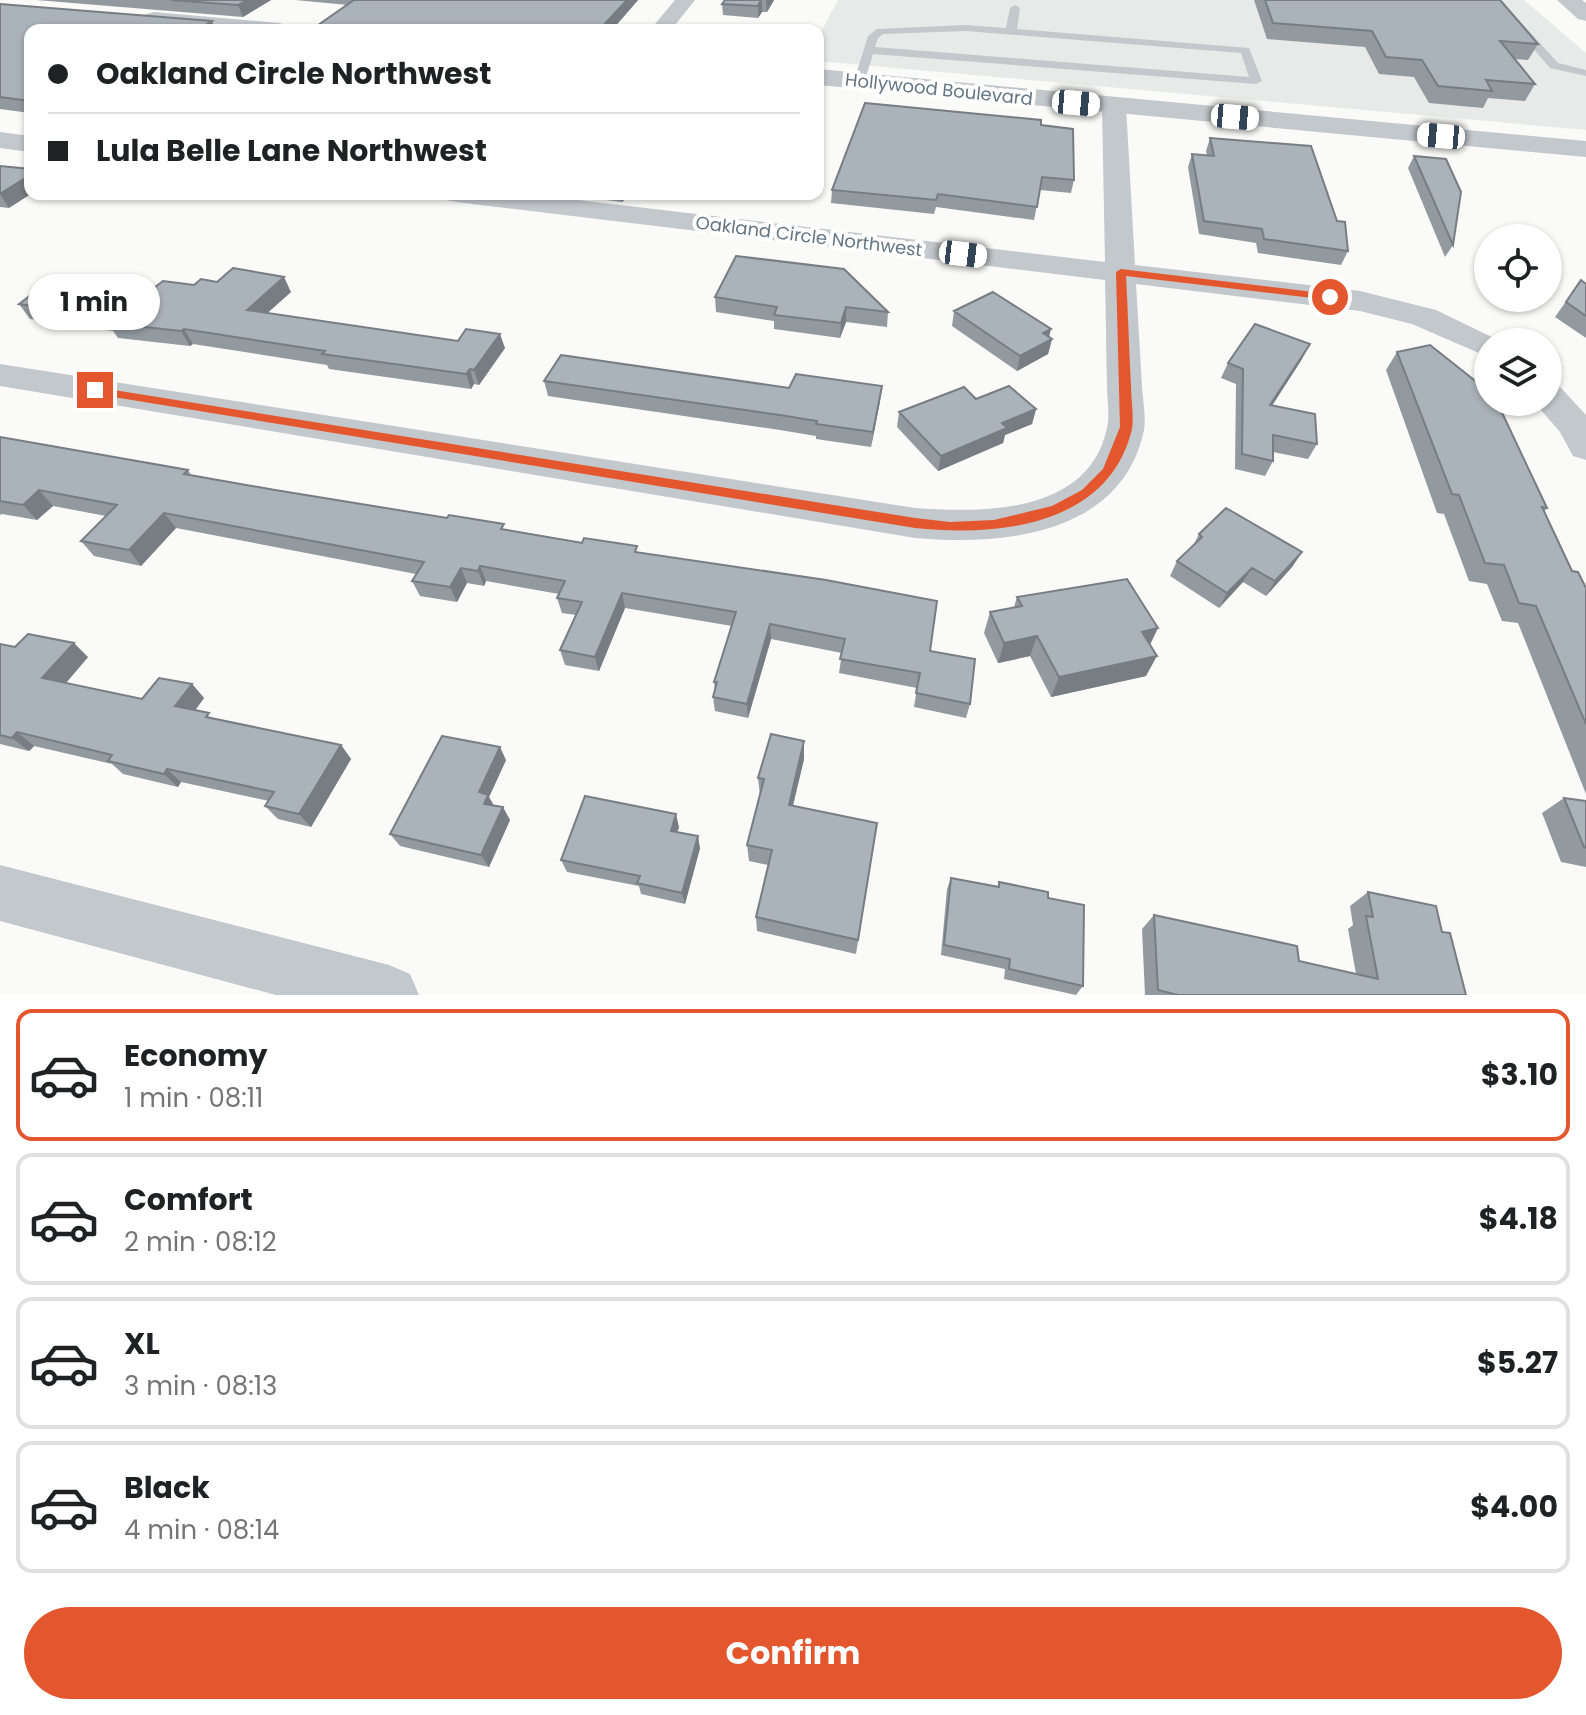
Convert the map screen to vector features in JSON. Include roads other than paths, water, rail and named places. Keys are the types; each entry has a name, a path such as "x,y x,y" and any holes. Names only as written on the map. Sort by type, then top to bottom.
{"street":[{"path":"665,24 685,0"},
{"path":"1568,0 1586,14"},
{"path":"124,16 213,24"},
{"name":"Hollywood Boulevard","path":"824,78 1586,149"},
{"path":"0,375 915,523 950,527 994,525 1056,510 1086,493 1109,472 1126,427 1114,106"},
{"path":"0,140 24,143"},
{"name":"Oakland Circle Northwest","path":"507,200 1360,301 1424,317 1474,340"},
{"path":"1562,412 1575,426 1586,447"},
{"path":"0,893 389,995"}],"lane":[{"path":"1496,0 1554,66 1586,73"},
{"path":"1011,31 1015,8"},
{"path":"860,81 873,36 881,31 966,28 1245,50 1256,81 870,50"}]}
